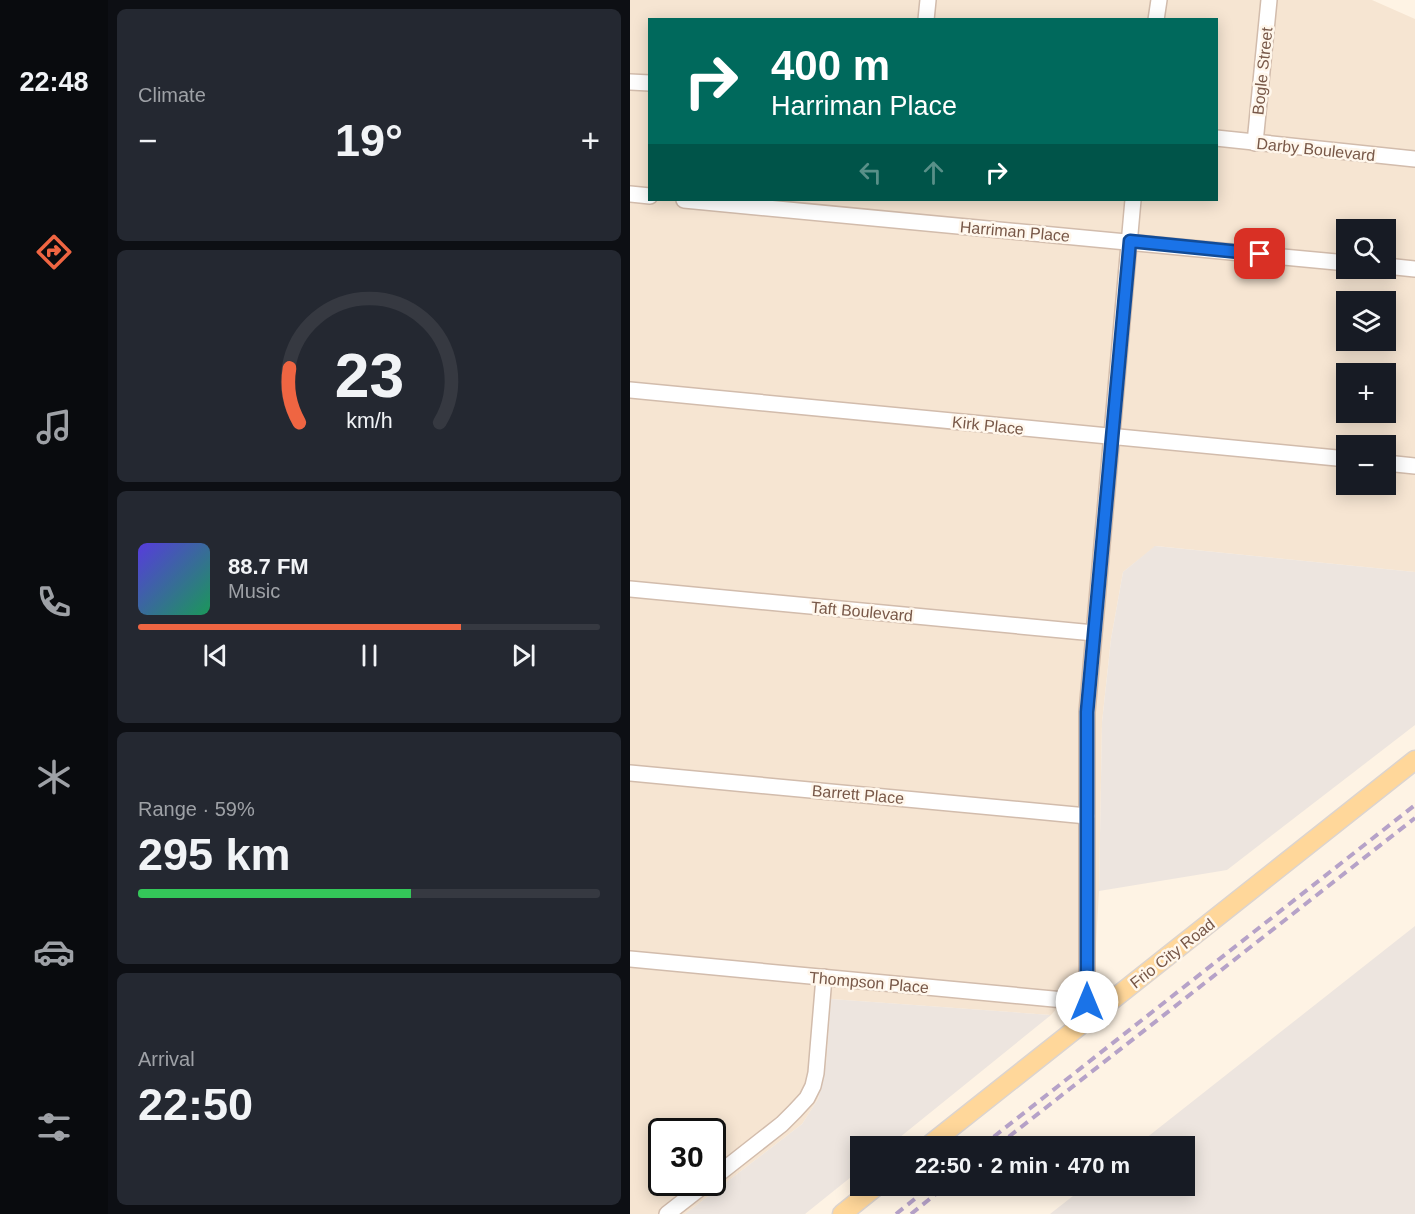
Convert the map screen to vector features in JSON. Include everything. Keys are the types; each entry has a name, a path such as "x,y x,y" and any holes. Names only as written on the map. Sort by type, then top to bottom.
{"main road":[{"name":"Frio City Road","path":"941,1136 1415,760"},
{"path":"842,1214 864,1196"}],"street":[{"path":"926,18 928,0"},
{"path":"1156,18 1159,0"},
{"name":"Bogle Street","path":"1255,143 1269,0"},
{"path":"630,82 648,83"},
{"name":"Darby Boulevard","path":"1218,138 1415,159"},
{"path":"630,194 648,196"},
{"name":"Harriman Place","path":"695,201 1336,261"},
{"path":"1087,1002 1087,712 1133,201"},
{"path":"1396,267 1415,269"},
{"name":"Kirk Place","path":"630,390 1336,458"},
{"path":"1396,464 1415,466"},
{"name":"Taft Boulevard","path":"630,589 1094,633"},
{"name":"Barrett Place","path":"630,773 1087,816"},
{"name":"Thompson Place","path":"630,959 1108,1004"},
{"path":"726,1168 782,1124 807,1098 816,1073 824,977"},
{"path":"667,1214 690,1196"}],"shaded area":[{"path":"630,0 1372,0 1415,19 1415,572 1156,546 1123,572 1111,639 1102,722 1096,943 1074,988 1051,1015 831,999 826,1064 818,1099 802,1124 726,1182 726,1118 648,1118 648,1196 708,1196 685,1214 630,1214"},
{"path":"1155,546 1415,572 1415,725 1227,870 1099,891 1102,722 1111,639 1123,572"},
{"path":"1415,926 1415,1214 1050,1214 1073,1196 1195,1196 1195,1136 1149,1136"},
{"path":"831,999 1051,1015 901,1136 850,1136 850,1178 805,1214 685,1214 708,1196 726,1196 726,1182 802,1124 818,1099 826,1064"}],"railway":[{"path":"995,1136 1415,805"},
{"path":"1010,1136 1415,818"},
{"path":"911,1214 933,1196"},
{"path":"896,1214 916,1198"}],"route":[{"path":"1087,1002 1087,712 1130,241 1260,254"}]}
